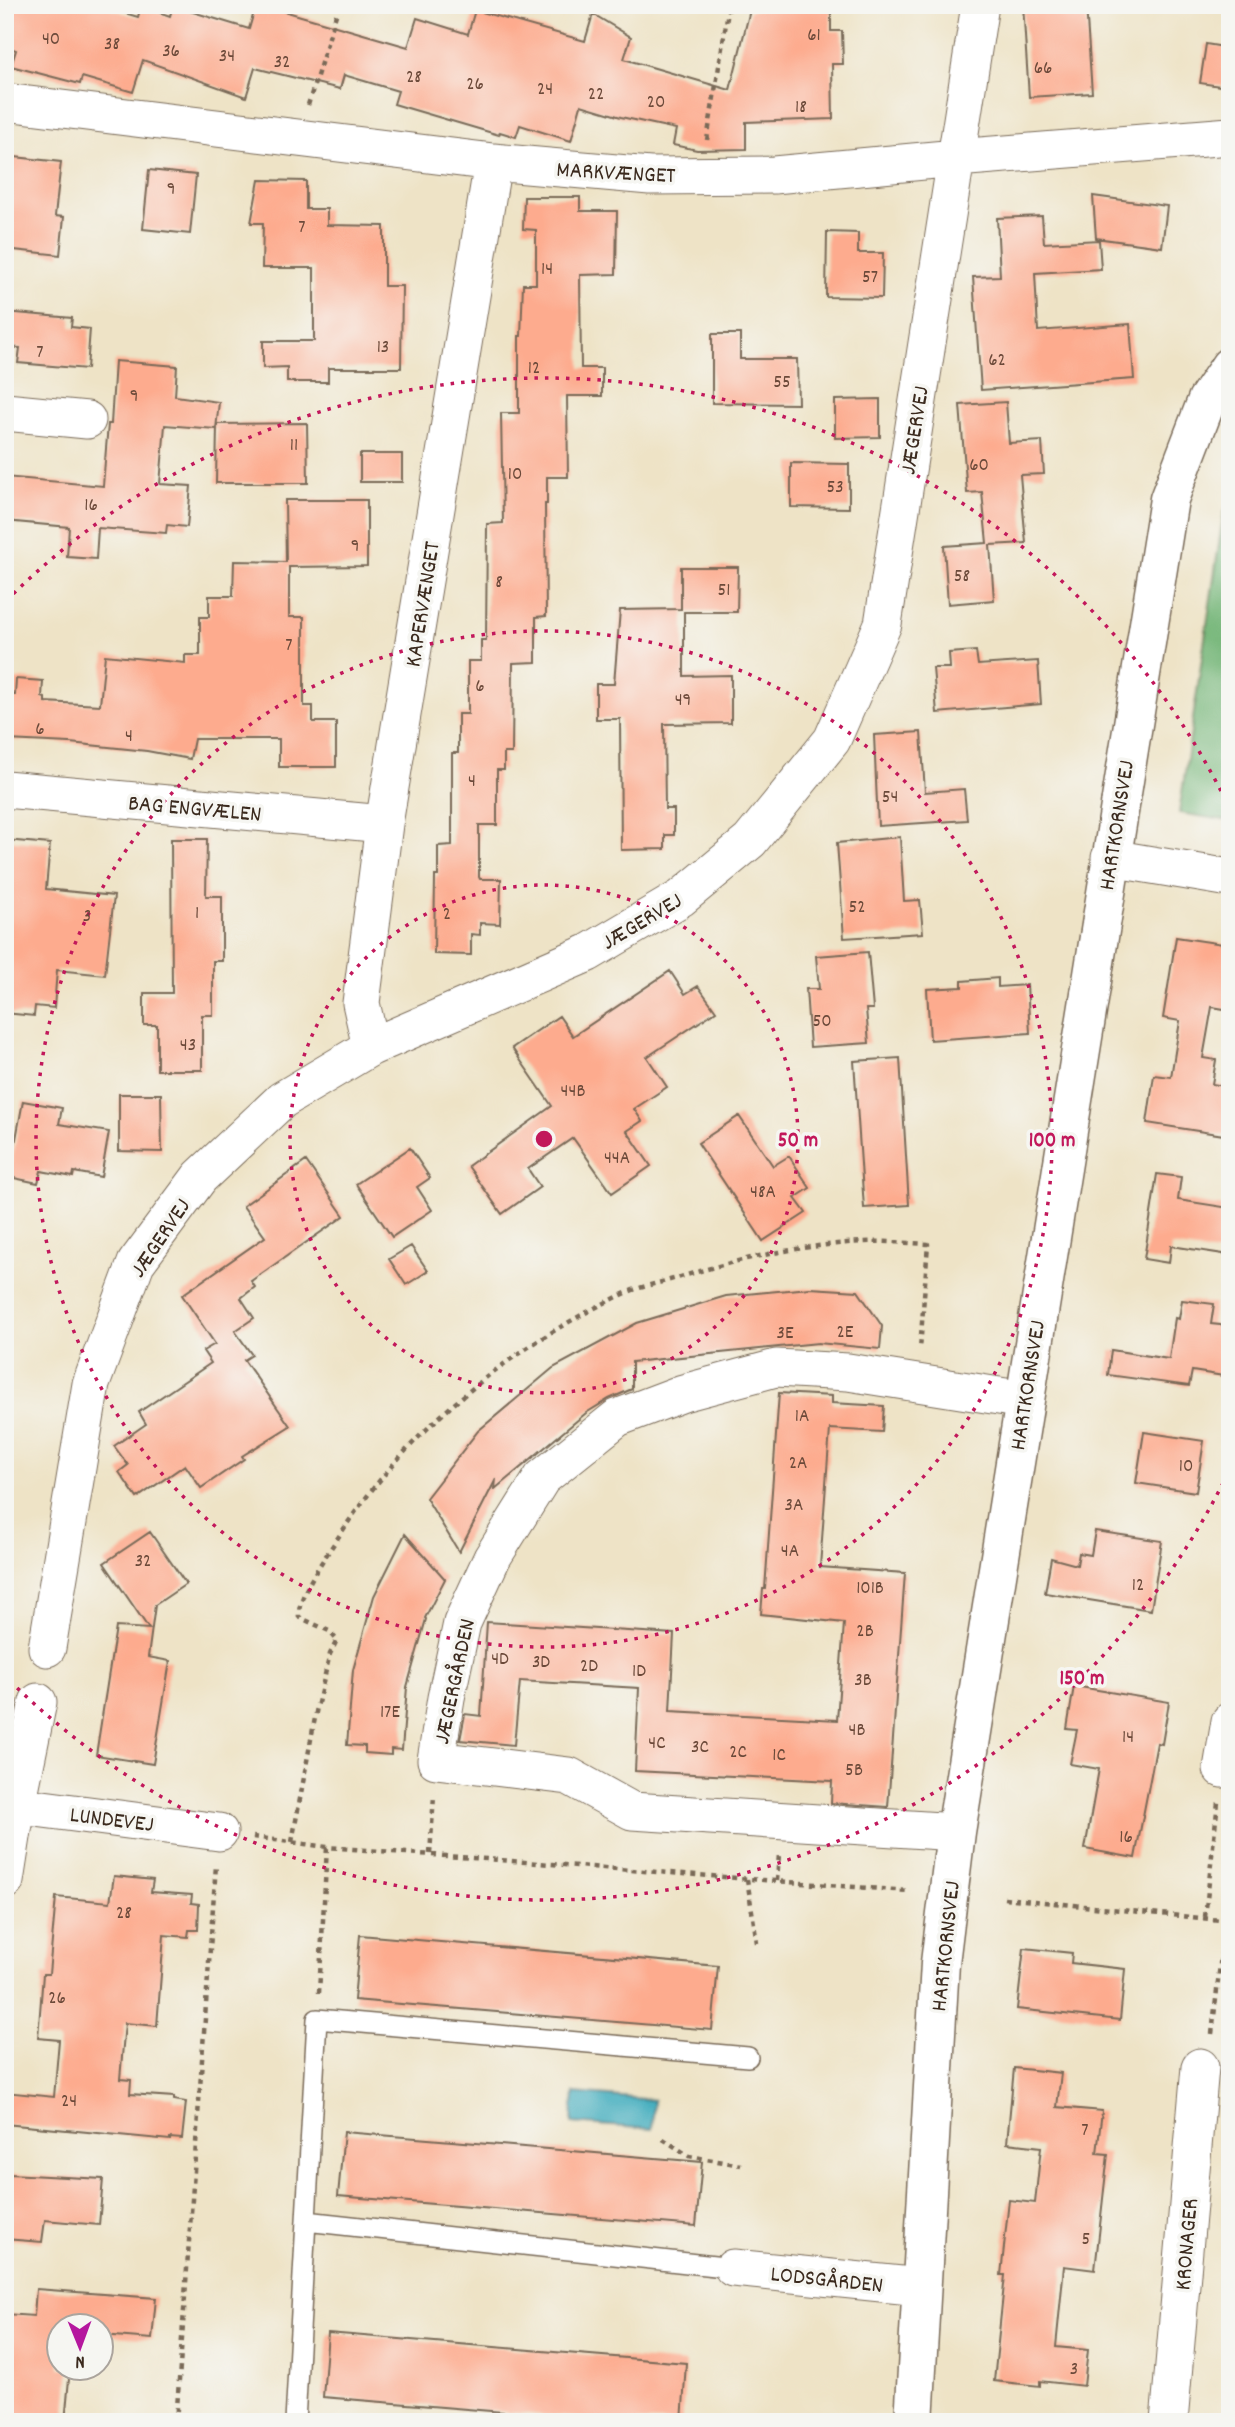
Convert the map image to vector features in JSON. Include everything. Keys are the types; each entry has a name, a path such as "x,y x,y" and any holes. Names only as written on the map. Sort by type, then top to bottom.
{"street":[{"name":"JÆGERVEJ","path":"47,1647 91,1384 136,1263 200,1177 282,1100 371,1047 588,953 681,898 750,841 832,740 883,624 980,5"},
{"name":"MARKVÆNGET","path":"5,102 493,162 650,176 774,175 1230,136"},
{"name":"KAPERVÆNGET","path":"371,1047 361,1003 384,824 493,162"},
{"name":"HARTKORNSVEJ","path":"914,2422 940,1962 956,1832 1169,499 1206,400 1230,366"},
{"path":"5,412 87,420"},
{"name":"BAG ENGVÆLEN","path":"5,789 384,824"},
{"path":"1110,858 1230,878"},
{"name":"JÆGERGÅRDEN","path":"956,1832 632,1811 569,1776 436,1760 462,1623 492,1558 542,1478 617,1418 683,1393 776,1368 848,1373 1024,1400"},
{"path":"5,1881 11,1805 38,1702"},
{"path":"1222,1769 1230,1721"},
{"name":"LUNDEVEJ","path":"11,1805 219,1832"},
{"name":"KRONAGER","path":"1170,2422 1200,2067"},
{"name":"LODSGÅRDEN","path":"733,2269 921,2287"}],"lane":[{"path":"295,2422 317,2019 748,2057"},
{"path":"306,2221 733,2269"}],"path":[{"path":"298,139 338,5"},
{"path":"701,175 729,5"},
{"path":"430,1854 436,1760"},
{"path":"1205,1917 1222,1769"},
{"path":"176,2422 219,1832 327,1847 908,1891"},
{"path":"317,2019 327,1847"},
{"path":"747,1879 757,1943"},
{"path":"1004,1898 1227,1920 1210,2053 1200,2067"},
{"path":"663,2139 689,2156 741,2165"}],"green space":[{"path":"1230,496 1230,821 1179,813 1223,517"}],"water":[{"path":"574,2093 654,2100 652,2129 572,2123"}],"building":[{"path":"5,5 98,5 138,17 141,6 170,16 173,6 249,29 256,5 263,5 408,47 417,18 468,34 475,10 585,41 593,14 631,37 624,59 730,90 750,10 768,10 768,5 831,5 831,31 842,31 843,64 832,64 833,119 746,122 746,149 697,150 673,145 676,129 581,105 571,141 520,125 516,137 500,132 499,135 394,104 398,91 344,75 340,89 255,68 246,97 143,60 133,92 82,77 80,84 11,66 16,50 5,46"},
{"path":"1023,5 1086,5 1092,93 1029,97"},
{"path":"1206,44 1230,48 1227,87 1200,83"},
{"path":"5,156 61,162 55,216 64,217 60,255 5,249"},
{"path":"149,170 196,175 190,234 143,229"},
{"path":"259,180 306,181 306,209 327,209 327,225 384,226 384,286 402,286 401,368 328,368 328,382 287,382 287,367 263,368 263,341 314,341 314,268 262,268 263,223 251,223"},
{"path":"1093,196 1167,206 1162,247 1096,238"},
{"path":"524,197 580,197 580,211 617,211 616,274 580,275 581,368 602,368 602,396 567,396 568,477 547,477 546,616 536,617 536,662 513,663 512,753 504,753 504,770 497,770 497,825 479,825 479,877 501,879 500,924 480,923 480,935 471,934 471,955 434,954 438,846 452,845 452,753 458,753 458,714 468,714 468,661 481,661 481,640 486,640 487,524 503,523 501,413 519,413 519,336 523,284 536,284 536,230 523,229"},
{"path":"1042,216 1044,243 1099,240 1101,269 1035,273 1038,331 1130,324 1134,379 981,390 973,277 1000,276 997,218"},
{"path":"827,232 858,233 858,253 883,253 882,298 826,297"},
{"path":"5,312 72,318 71,327 90,329 87,369 18,363 20,348 5,347"},
{"path":"712,334 740,334 740,359 797,359 798,404 712,403"},
{"path":"115,361 177,366 175,396 219,402 216,429 165,425 160,484 191,486 187,527 167,525 166,533 98,528 96,559 67,557 69,527 5,521 5,477 103,486"},
{"path":"880,399 880,437 835,438 835,400"},
{"path":"1006,402 1009,443 1042,441 1044,474 1020,475 1026,543 990,545 994,600 948,604 944,546 987,543 982,492 967,493 960,405"},
{"path":"307,423 308,483 216,483 217,424"},
{"path":"360,454 402,454 402,482 360,482"},
{"path":"791,463 849,464 849,508 791,507"},
{"path":"285,500 367,500 367,566 289,567 289,617 304,617 304,706 313,706 313,722 336,722 336,767 279,767 279,739 194,739 190,759 147,751 8,740 11,695 15,695 16,679 43,681 42,697 45,702 100,705 105,655 185,663 185,655 200,655 200,617 209,617 209,596 233,596 234,561 286,562"},
{"path":"681,567 738,567 737,612 684,612 684,676 731,675 731,723 664,724 665,809 674,809 674,835 665,835 665,849 621,850 620,719 596,719 596,684 614,684 620,610 681,609"},
{"path":"976,651 978,665 1038,661 1041,704 937,713 933,668 950,668 949,653"},
{"path":"921,732 925,792 964,789 967,820 878,826 874,735"},
{"path":"900,837 904,901 920,900 923,933 844,938 837,843"},
{"path":"171,839 207,839 206,896 222,896 222,961 213,961 213,1015 202,1015 202,1070 157,1070 157,1025 144,1025 144,993 172,993"},
{"path":"5,840 50,844 46,889 114,896 105,975 57,970 54,1008 35,1006 34,1016 5,1013"},
{"path":"1176,937 1230,945 1230,1010 1212,1007 1203,1058 1216,1060 1212,1084 1230,1087 1230,1136 1147,1123 1154,1075 1171,1077 1180,1021 1163,1018"},
{"path":"868,952 873,1009 866,1009 869,1043 810,1047 806,989 819,989 816,956"},
{"path":"670,971 685,994 698,986 716,1011 647,1057 667,1087 634,1109 642,1121 627,1131 651,1166 612,1193 573,1138 528,1169 540,1187 502,1214 468,1166 552,1106 512,1048 559,1016 573,1036"},
{"path":"998,978 998,987 1027,985 1030,1033 930,1040 927,989 962,987 962,981"},
{"path":"900,1058 909,1205 864,1208 854,1061"},
{"path":"119,1094 161,1094 162,1152 119,1151"},
{"path":"23,1101 62,1108 59,1124 109,1132 101,1177 74,1172 73,1177 41,1171 38,1183 9,1177"},
{"path":"739,1116 773,1166 789,1156 810,1188 795,1198 806,1213 763,1241 698,1143"},
{"path":"410,1148 430,1178 417,1187 432,1210 392,1237 356,1184"},
{"path":"306,1161 344,1216 251,1281 255,1287 241,1298 254,1318 235,1331 252,1355 244,1360 290,1426 242,1456 244,1459 201,1488 185,1465 137,1498 119,1472 128,1465 114,1446 146,1424 139,1412 211,1363 203,1351 215,1344 182,1295 265,1237 243,1206"},
{"path":"1157,1174 1181,1177 1178,1200 1230,1208 1230,1255 1171,1246 1169,1263 1144,1259"},
{"path":"411,1246 428,1271 406,1285 389,1259"},
{"path":"810,1288 858,1291 882,1326 880,1349 818,1343 632,1362 632,1389 586,1413 495,1489 496,1479 459,1552 426,1498 478,1431 553,1368 637,1323 726,1296"},
{"path":"1182,1300 1214,1304 1211,1324 1230,1326 1230,1377 1192,1371 1189,1386 1108,1375 1111,1350 1169,1359 1175,1318 1179,1319"},
{"path":"779,1393 832,1396 832,1403 884,1406 882,1432 830,1429 820,1567 905,1573 888,1807 831,1803 832,1781 635,1771 639,1688 520,1681 514,1745 460,1740 465,1714 481,1716 487,1622 674,1634 670,1711 837,1720 844,1623 761,1614"},
{"path":"1144,1432 1204,1441 1196,1492 1136,1483"},
{"path":"1095,1531 1162,1541 1151,1610 1045,1593 1051,1558 1077,1565 1079,1553 1091,1555"},
{"path":"150,1532 186,1584 155,1605 148,1657 170,1661 153,1764 96,1755 116,1627 149,1629 104,1563"},
{"path":"405,1534 445,1579 425,1618 407,1687 402,1750 391,1749 391,1755 365,1753 365,1746 347,1745 353,1670 374,1596"},
{"path":"1074,1686 1169,1702 1162,1744 1157,1743 1135,1858 1085,1849 1099,1769 1070,1764 1077,1730 1067,1729"},
{"path":"114,1876 153,1880 151,1892 192,1895 191,1903 199,1904 198,1930 189,1930 188,1937 164,1935 157,2026 125,2023 120,2079 131,2080 130,2094 174,2097 174,2100 186,2102 182,2139 5,2124 5,2092 54,2097 59,2040 38,2038 43,1974 49,1974 56,1897 110,1902"},
{"path":"360,1935 718,1966 712,2030 354,2000"},
{"path":"1024,1948 1072,1953 1071,1963 1125,1969 1120,2020 1017,2009"},
{"path":"1014,2068 1061,2073 1057,2107 1102,2111 1097,2153 1108,2154 1095,2270 1064,2266 1056,2347 1088,2350 1084,2386 1040,2381 1040,2386 994,2381 1005,2275 1001,2275 1009,2200 1035,2203 1041,2147 1007,2143"},
{"path":"344,2132 702,2162 696,2226 338,2196"},
{"path":"9,2174 103,2179 99,2225 45,2220 42,2242 5,2239"},
{"path":"36,2289 156,2298 152,2339 116,2336 116,2312 46,2312 46,2382 69,2382 65,2422 8,2422 5,2419 5,2314 34,2316"},
{"path":"328,2333 686,2363 682,2422 624,2422 323,2397"}]}
